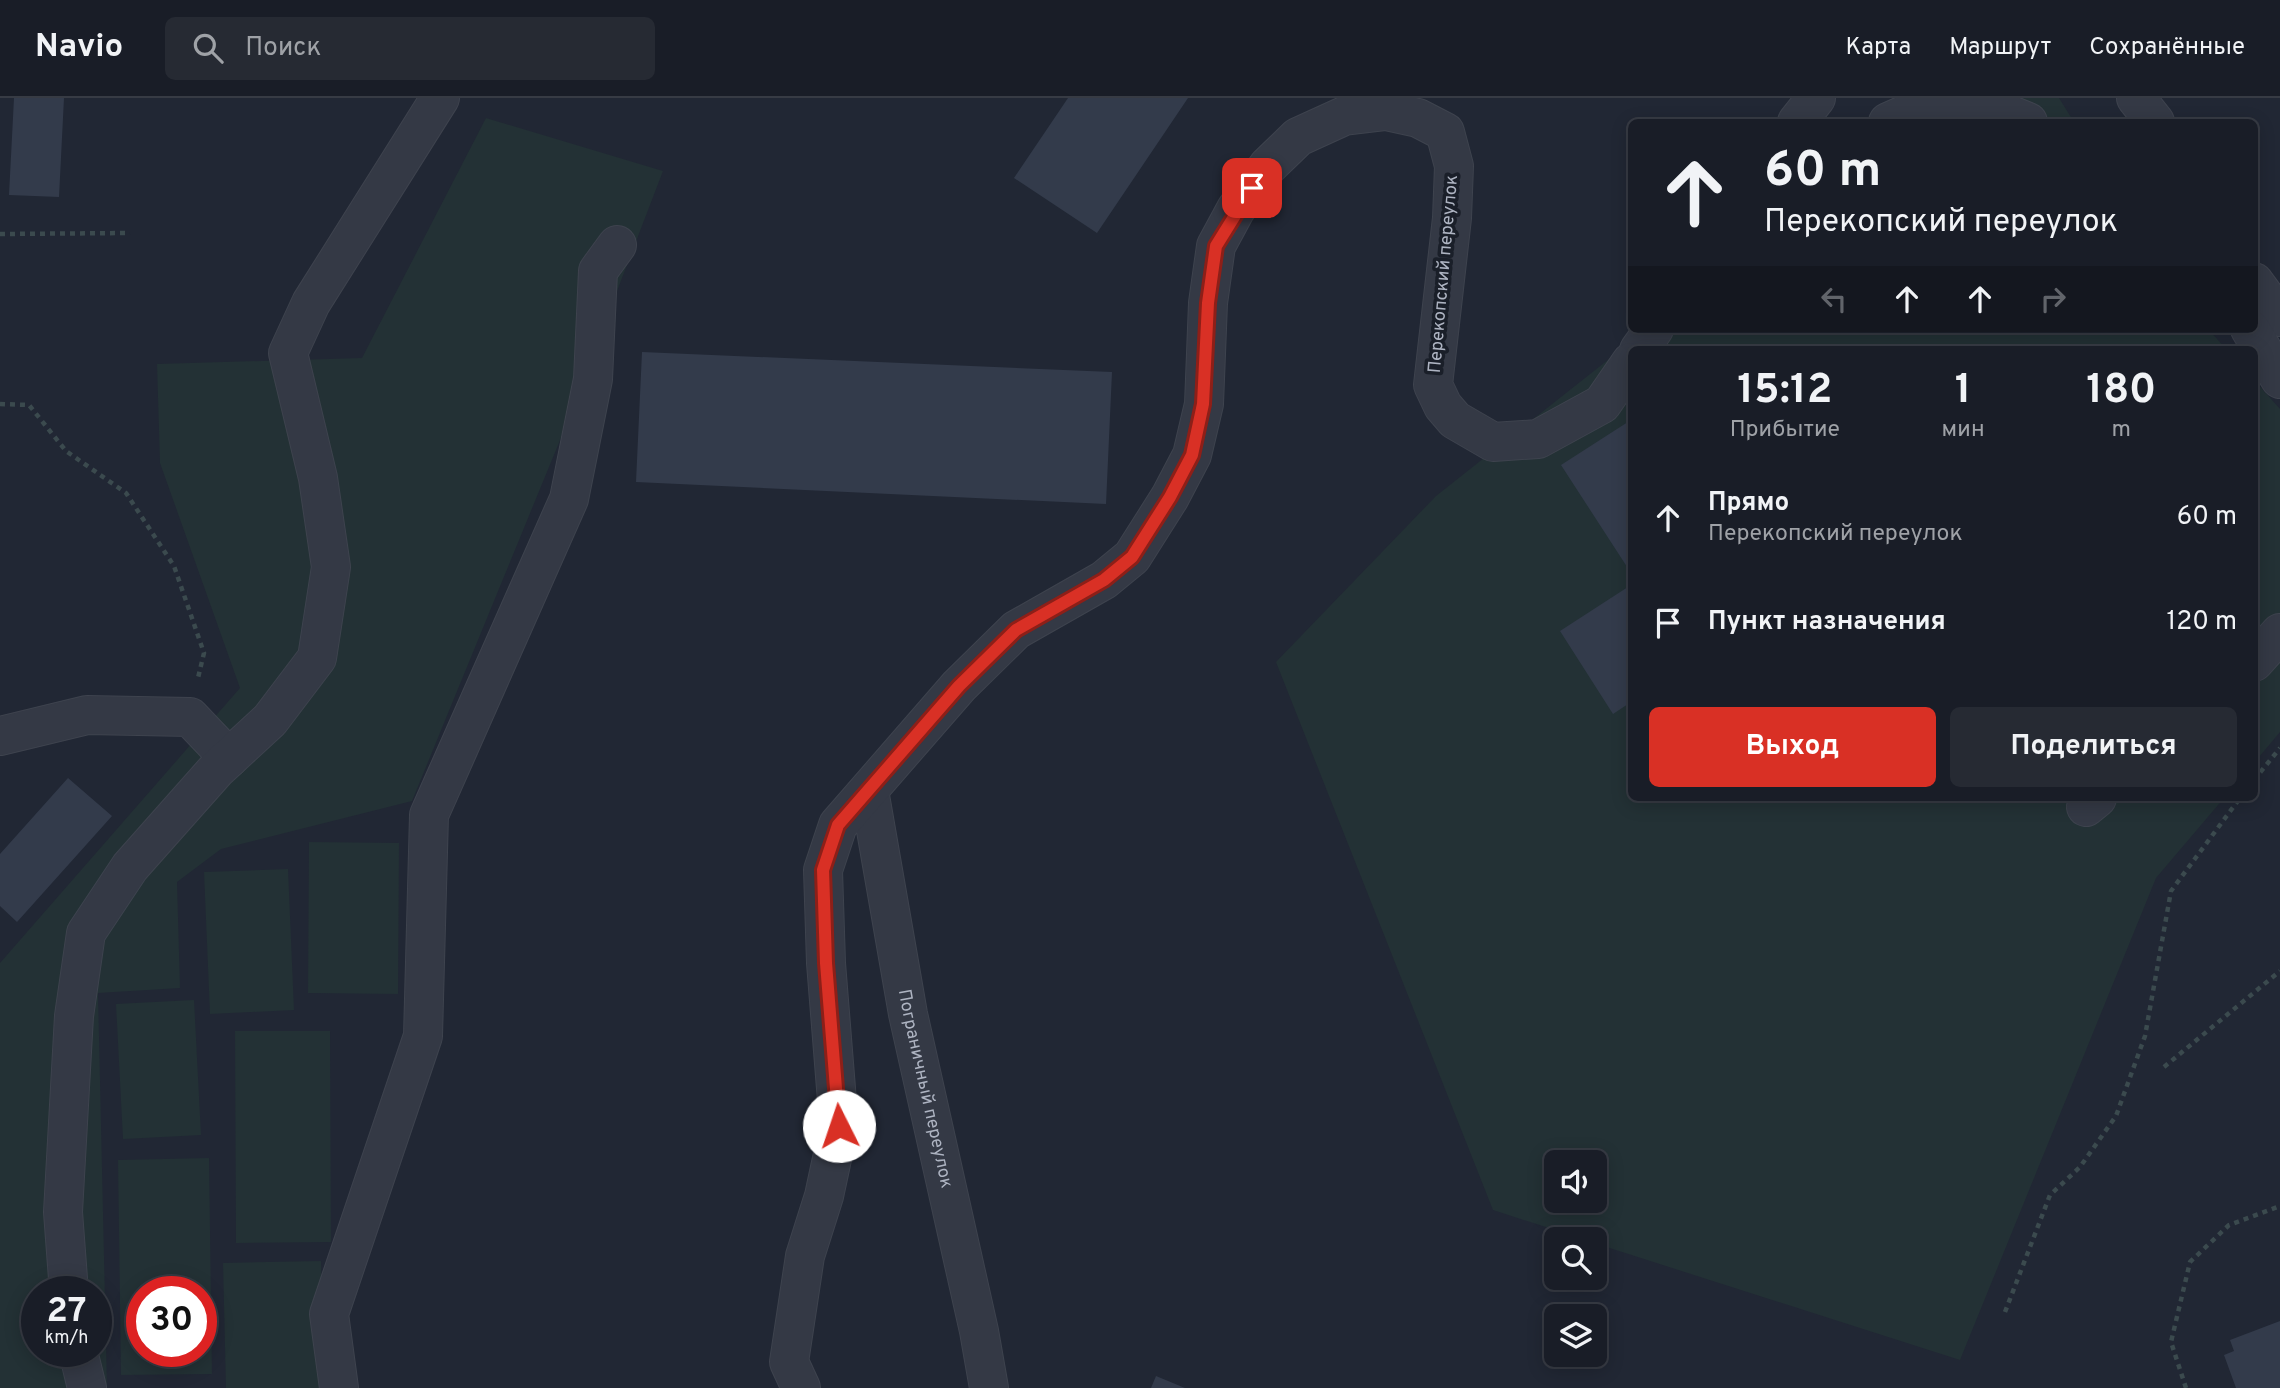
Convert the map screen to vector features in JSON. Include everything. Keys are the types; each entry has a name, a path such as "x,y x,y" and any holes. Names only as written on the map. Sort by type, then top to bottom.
{"street":[{"path":"68,1276 63,1212 74,1016 86,933 130,867 229,758 270,720 317,658 331,567 318,478 288,353 311,303 440,98"},
{"path":"1799,119 1816,98"},
{"path":"2136,98 2153,119"},
{"path":"1895,119 1915,110 1979,102 2021,119"},
{"name":"Перекопский переулок","path":"869,790 959,686 1016,630 1104,580 1132,557 1170,497 1192,455 1203,404 1208,303 1216,246 1236,209 1268,166 1298,137 1344,116 1386,111 1418,118 1445,132 1454,166 1454,179 1444,305 1433,385 1443,406 1455,420 1493,442 1538,439 1602,404 1628,366"},
{"path":"339,1388 329,1314 423,1036 429,816 569,499 593,379 598,271 617,245"},
{"path":"2258,287 2280,317"},
{"path":"2252,333 2280,379"},
{"path":"2258,658 2280,633"},
{"path":"0,736 87,715 190,717 229,758"},
{"path":"801,1388 789,1362 803,1269 824,1196 839,1126 826,963 823,870 838,825 869,790"},
{"name":"Пограничный переулок","path":"869,790 908,1014 979,1331 989,1388"},
{"path":"82,1367 87,1388"}],"path":[{"path":"0,234 130,233"},
{"path":"0,404 29,405 66,451 125,493 174,566 204,653 190,717"},
{"path":"2258,775 2280,748"},
{"path":"2005,1312 2050,1195 2080,1167 2116,1116 2146,1036 2171,891 2239,801"},
{"path":"2164,1067 2280,971"},
{"path":"2186,1388 2171,1342 2190,1262 2229,1224 2280,1206"}],"shaded area":[{"path":"1941,98 2059,98 2072,119 1914,119"},
{"path":"486,118 663,171 558,445 412,801 221,849 177,882 180,988 98,993 104,1276 21,1276 21,1367 107,1367 107,1388 0,1388 0,963 240,688 160,463 157,364 362,358"},
{"path":"1642,333 2212,333 2223,346 1628,346 1628,801 2221,801 2156,878 1960,1360 1607,1247 1607,1227 1546,1227 1493,1210 1276,662 1436,496"},
{"path":"2258,384 2280,409 2280,732 2258,758"},
{"path":"309,842 399,843 398,994 308,993"},
{"path":"288,869 294,1010 210,1014 204,872"},
{"path":"194,1000 201,1135 123,1139 116,1004"},
{"path":"235,1031 330,1031 331,1242 236,1243"},
{"path":"209,1158 211,1276 126,1276 126,1367 212,1367 212,1374 121,1375 118,1160"},
{"path":"321,1261 324,1388 226,1388 223,1263"}],"building":[{"path":"14,98 64,98 59,197 9,195"},
{"path":"1068,98 1188,98 1097,233 1014,178"},
{"path":"642,352 1112,372 1106,504 636,482"},
{"path":"1628,422 1628,568 1561,465"},
{"path":"1628,587 1628,704 1613,714 1560,631"},
{"path":"68,778 112,816 17,922 0,906 0,854"},
{"path":"2280,1321 2280,1388 2236,1388 2224,1355 2234,1351 2230,1340"},
{"path":"1156,1376 1185,1388 1151,1388"}],"route":[{"path":"839,1126 826,963 823,870 838,825 959,686 1016,630 1104,580 1132,557 1170,497 1192,455 1203,404 1208,303 1215,269 1216,246 1236,209 1252,188"}]}
